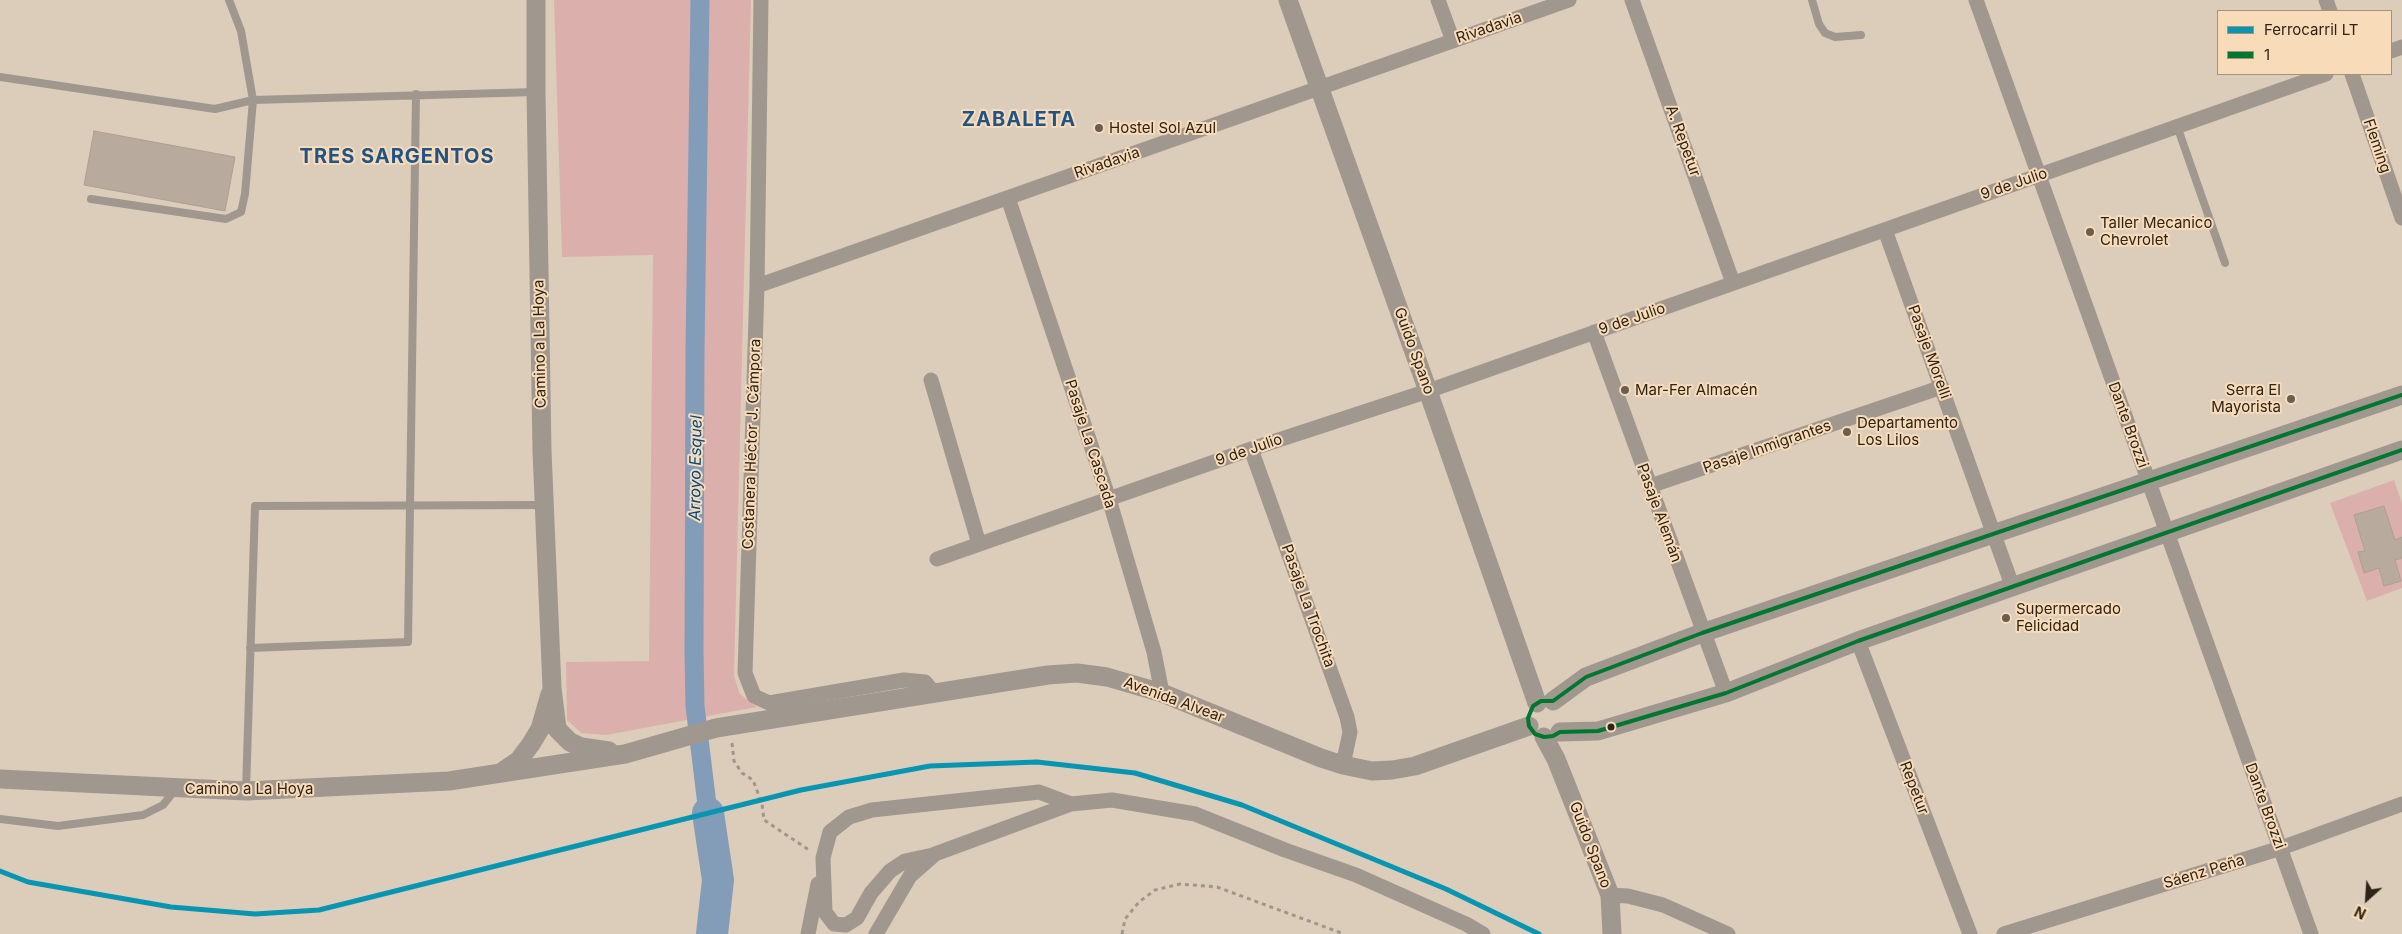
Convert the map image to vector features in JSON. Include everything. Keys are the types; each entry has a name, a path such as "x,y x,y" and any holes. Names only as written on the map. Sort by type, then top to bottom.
{"street":[{"name":"Camino a La Hoya","path":"536,0 536,92 545,505 552,688 557,729 570,742 581,747 625,754"},
{"name":"Costanera Héctor J. Cámpora","path":"761,0 757,286 745,673 754,696 769,703 915,680 925,682 934,693"},
{"name":"Guido Spano","path":"1288,0 1428,391 1545,702 1562,707 1566,718 1548,733 1556,759 1610,895 1612,934"},
{"path":"1438,0 1453,41"},
{"name":"Rivadavia","path":"757,286 1569,0"},
{"name":"A. Repetur","path":"1632,0 1733,283"},
{"name":"Dante Brozzi","path":"1976,0 2037,176 2311,934"},
{"name":"9 de Julio","path":"937,559 1251,449 1428,391 2323,75"},
{"name":"Fleming","path":"2352,75 2402,218"},
{"name":"Pasaje La Cascada","path":"1008,198 1109,499 1154,652 1162,693"},
{"name":"Pasaje Morelli","path":"1885,230 2013,588"},
{"name":"Pasaje Alemán","path":"1594,332 1702,633 1726,693"},
{"path":"931,380 979,544"},
{"name":"Pasaje Inmigrantes","path":"1650,486 1942,388"},
{"path":"1548,733 1529,713 1586,677 1702,633 2402,395"},
{"name":"Pasaje La Trochita","path":"1251,449 1347,717 1350,732 1343,765"},
{"name":"Avenida Alvear","path":"723,726 1048,675 1077,674 1107,678 1162,693 1343,765 1372,771 1392,770 1416,766 1548,733 1598,731 1726,693 1858,641 2402,450"},
{"name":"Repetur","path":"1858,641 1970,934"},
{"name":"Camino a La Hoya","path":"497,775 519,760 531,744 540,729 552,688"},
{"name":"Camino a La Hoya","path":"0,779 246,791 449,781 625,754 723,726"},
{"path":"808,934 830,832 849,817 872,810 1039,792 1071,804"},
{"path":"823,858 825,912 834,924 846,925 857,918 871,893 890,871 905,861 935,854 1071,804 1112,800 1195,814 1285,850 1356,875 1466,924 1482,934"},
{"name":"Sáenz Peña","path":"2004,934 2281,848 2402,804"},
{"path":"876,934 910,876 935,854"},
{"path":"1610,895 1628,896 1663,905 1728,934"}],"lane":[{"path":"91,199 226,219 241,212 245,194 253,100 241,31 229,0"},
{"path":"1812,0 1819,24 1825,33 1835,37 1862,35"},
{"path":"0,77 214,109 253,100 536,92"},
{"path":"250,648 408,642 416,94"},
{"path":"2177,126 2225,263"},
{"path":"246,791 255,506 545,505"},
{"path":"0,819 58,826 143,815 163,805 176,789"}],"path":[{"path":"723,726 734,762 742,773 753,780 762,804 764,820 823,858"},
{"path":"1122,934 1125,919 1139,902 1155,890 1180,884 1217,887 1344,934"}],"shaded area":[{"path":"554,0 751,0 734,676 740,694 757,707 606,735 581,733 567,720 566,662 649,661 653,255 562,257"},
{"path":"2394,480 2402,503 2402,588 2367,601 2330,503"}],"building":[{"path":"94,131 235,157 225,211 84,185"},
{"path":"2384,506 2395,540 2402,537 2402,558 2395,560 2401,581 2384,586 2379,568 2364,573 2358,552 2365,551 2354,515"}],"waterway":[{"name":"Arroyo Esquel","path":"700,0 695,351 694,652 695,706 708,813"},
{"name":"Arroyo Esquel","path":"708,813 718,880 712,934"}],"rail line":[{"name":"LT","path":"0,871 28,882 171,907 255,914 319,910 801,790 930,766 1037,762 1135,773 1242,805 1446,889 1539,934"}],"transit line":[{"name":"1","path":"2402,395 1702,633 1586,677 1553,701 1541,701 1533,706 1528,718 1529,726 1535,734 1544,737 1553,736 1560,732 1598,731 1726,693 1858,641 2402,450"}],"place":[{"name":"Hostel Sol Azul","path":"1099,128"},
{"name":"Taller Mecanico Chevrolet","path":"2090,232"},
{"name":"Mar-Fer Almacén","path":"1625,390"},
{"name":"Serra El Mayorista","path":"2291,399"},
{"name":"Departamento Los Lilos","path":"1847,432"},
{"name":"Supermercado Felicidad","path":"2006,618"}],"district":[{"name":"ZABALETA","path":"1019,120"},
{"name":"TRES SARGENTOS","path":"397,157"}]}
